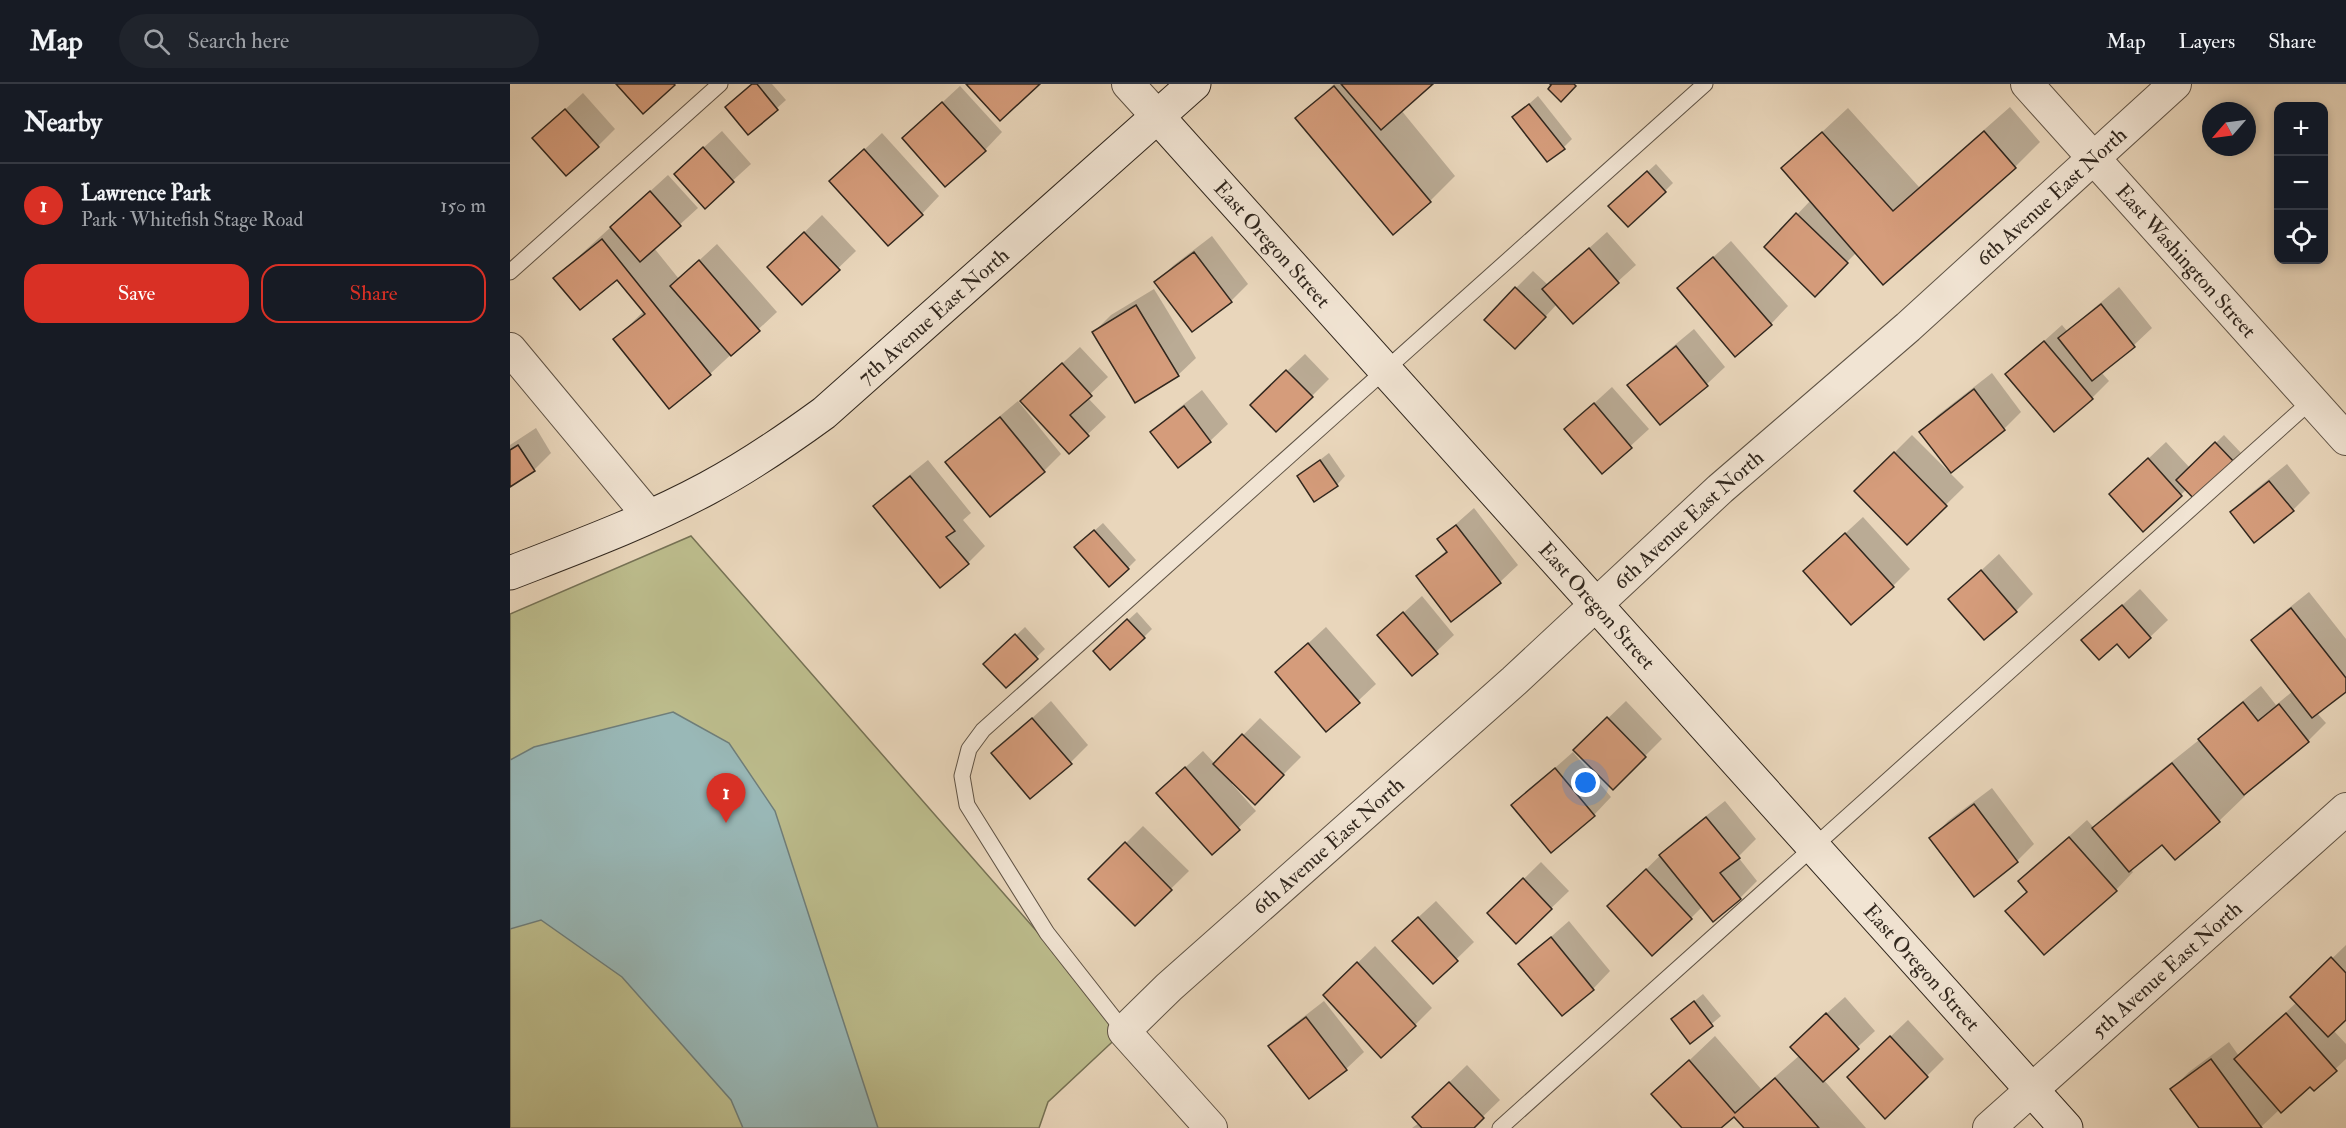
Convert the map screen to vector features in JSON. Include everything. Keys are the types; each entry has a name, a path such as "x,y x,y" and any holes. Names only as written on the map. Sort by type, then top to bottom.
{"street":[{"name":"East Oregon Street","path":"1128,84 2066,1128"},
{"name":"7th Avenue East North","path":"510,573 649,516 707,488 768,453 824,413 1194,84"},
{"name":"East Washington Street","path":"2027,84 2346,439"},
{"name":"6th Avenue East North","path":"1124,1031 1178,979 1514,681 1595,603 1720,489 1908,327 2175,84"},
{"path":"510,349 649,516"},
{"name":"5th Avenue East North","path":"1989,1128 2346,809"},
{"path":"1124,1031 1211,1128"}],"lane":[{"path":"510,272 720,84"},
{"path":"1124,1031 1047,933 967,805 962,776 969,749 983,730 1706,84"},
{"path":"1500,1128 2311,401"}],"green space":[{"path":"691,536 1124,1031 1048,1102 1039,1128 510,1128 510,614"}],"water":[{"path":"673,712 729,743 775,811 878,1128 743,1128 731,1100 622,977 541,920 510,929 510,760 534,747"}],"building":[{"path":"616,84 674,84 675,85 643,114"},
{"path":"752,84 757,84 778,110 748,135 725,107"},
{"path":"966,84 1040,84 1000,121"},
{"path":"1341,84 1433,84 1381,130"},
{"path":"1550,84 1574,84 1576,86 1561,102 1548,89"},
{"path":"1334,86 1431,202 1393,235 1295,118"},
{"path":"942,102 986,151 945,187 902,138"},
{"path":"1529,104 1565,149 1547,162 1512,117"},
{"path":"565,109 599,147 566,176 532,138"},
{"path":"1984,131 2016,168 1883,285 1781,168 1822,132 1893,211"},
{"path":"703,147 734,182 705,209 674,174"},
{"path":"864,149 923,215 888,246 829,181"},
{"path":"1647,171 1666,192 1628,227 1608,206"},
{"path":"650,191 681,226 640,262 610,227"},
{"path":"1796,213 1848,263 1815,297 1764,247"},
{"path":"804,232 840,270 802,305 767,267"},
{"path":"602,239 711,375 669,409 613,339 645,314 617,280 580,310 553,278"},
{"path":"1589,248 1619,283 1573,324 1542,289"},
{"path":"1194,252 1232,302 1192,332 1154,282"},
{"path":"1713,257 1772,325 1735,357 1677,288"},
{"path":"699,260 760,331 731,356 670,286"},
{"path":"1515,287 1546,317 1515,349 1484,320"},
{"path":"2101,304 2135,347 2092,381 2058,338"},
{"path":"1136,305 1179,376 1135,403 1092,332"},
{"path":"2044,341 2093,399 2054,432 2005,374"},
{"path":"1676,346 1708,386 1660,425 1627,385"},
{"path":"1062,363 1092,396 1070,415 1089,436 1069,454 1020,401"},
{"path":"1286,370 1313,397 1276,432 1250,405"},
{"path":"1974,389 2005,430 1951,473 1919,432"},
{"path":"1594,403 1632,448 1602,474 1564,429"},
{"path":"1184,406 1211,442 1178,468 1150,432"},
{"path":"1000,417 1045,472 990,517 945,462"},
{"path":"2215,442 2236,464 2197,502 2176,480"},
{"path":"518,445 535,471 510,487 510,450"},
{"path":"1894,452 1947,506 1907,545 1854,491"},
{"path":"2148,458 2182,496 2143,532 2109,494"},
{"path":"1320,460 1338,486 1314,502 1297,476"},
{"path":"910,476 955,531 946,537 969,564 940,588 873,506"},
{"path":"2269,481 2294,511 2254,543 2230,512"},
{"path":"1456,525 1501,583 1451,622 1416,576 1447,552 1437,539"},
{"path":"1094,530 1129,569 1109,587 1074,547"},
{"path":"1845,533 1894,587 1851,625 1803,571"},
{"path":"1981,570 2017,612 1984,640 1948,599"},
{"path":"2122,605 2151,638 2129,658 2117,644 2099,660 2081,640"},
{"path":"2291,608 2346,678 2346,692 2312,718 2251,640"},
{"path":"1403,612 1438,654 1412,676 1377,635"},
{"path":"1127,619 1145,638 1110,670 1093,651"},
{"path":"1015,634 1038,659 1006,688 983,664"},
{"path":"1308,643 1360,703 1326,732 1275,672"},
{"path":"2243,702 2258,721 2279,704 2309,742 2244,795 2198,739"},
{"path":"1607,717 1646,757 1613,790 1573,750"},
{"path":"1032,718 1072,764 1030,799 991,753"},
{"path":"1242,734 1284,775 1255,805 1213,764"},
{"path":"2172,763 2220,822 2175,860 2162,845 2129,872 2092,828"},
{"path":"1185,767 1240,830 1212,855 1156,793"},
{"path":"1555,768 1595,816 1551,853 1511,805"},
{"path":"1974,804 2018,862 1974,897 1929,838"},
{"path":"1706,817 1740,858 1720,873 1741,899 1713,922 1659,855"},
{"path":"2069,837 2117,891 2044,955 2005,911 2027,892 2018,881"},
{"path":"1125,842 1172,890 1135,926 1088,879"},
{"path":"1646,869 1692,919 1652,956 1607,906"},
{"path":"1523,878 1552,909 1516,944 1487,913"},
{"path":"1418,917 1458,961 1433,984 1392,941"},
{"path":"1551,937 1594,990 1562,1016 1518,964"},
{"path":"2331,957 2346,973 2346,1020 2328,1037 2290,997"},
{"path":"1357,962 1416,1026 1381,1058 1323,995"},
{"path":"1694,1001 1713,1026 1690,1044 1671,1019"},
{"path":"1826,1013 1859,1049 1823,1082 1790,1047"},
{"path":"2286,1013 2337,1071 2314,1091 2310,1087 2281,1113 2234,1059"},
{"path":"1306,1017 1347,1070 1309,1099 1268,1046"},
{"path":"1890,1036 1928,1077 1885,1119 1847,1077"},
{"path":"2211,1059 2262,1128 2199,1128 2170,1089"},
{"path":"1689,1060 1735,1113 1775,1078 1819,1128 1744,1128 1734,1117 1721,1128 1682,1128 1651,1094"},
{"path":"1449,1082 1484,1118 1474,1128 1422,1128 1412,1117"}],"place":[{"name":"Lawrence Park","path":"726,823"}]}
